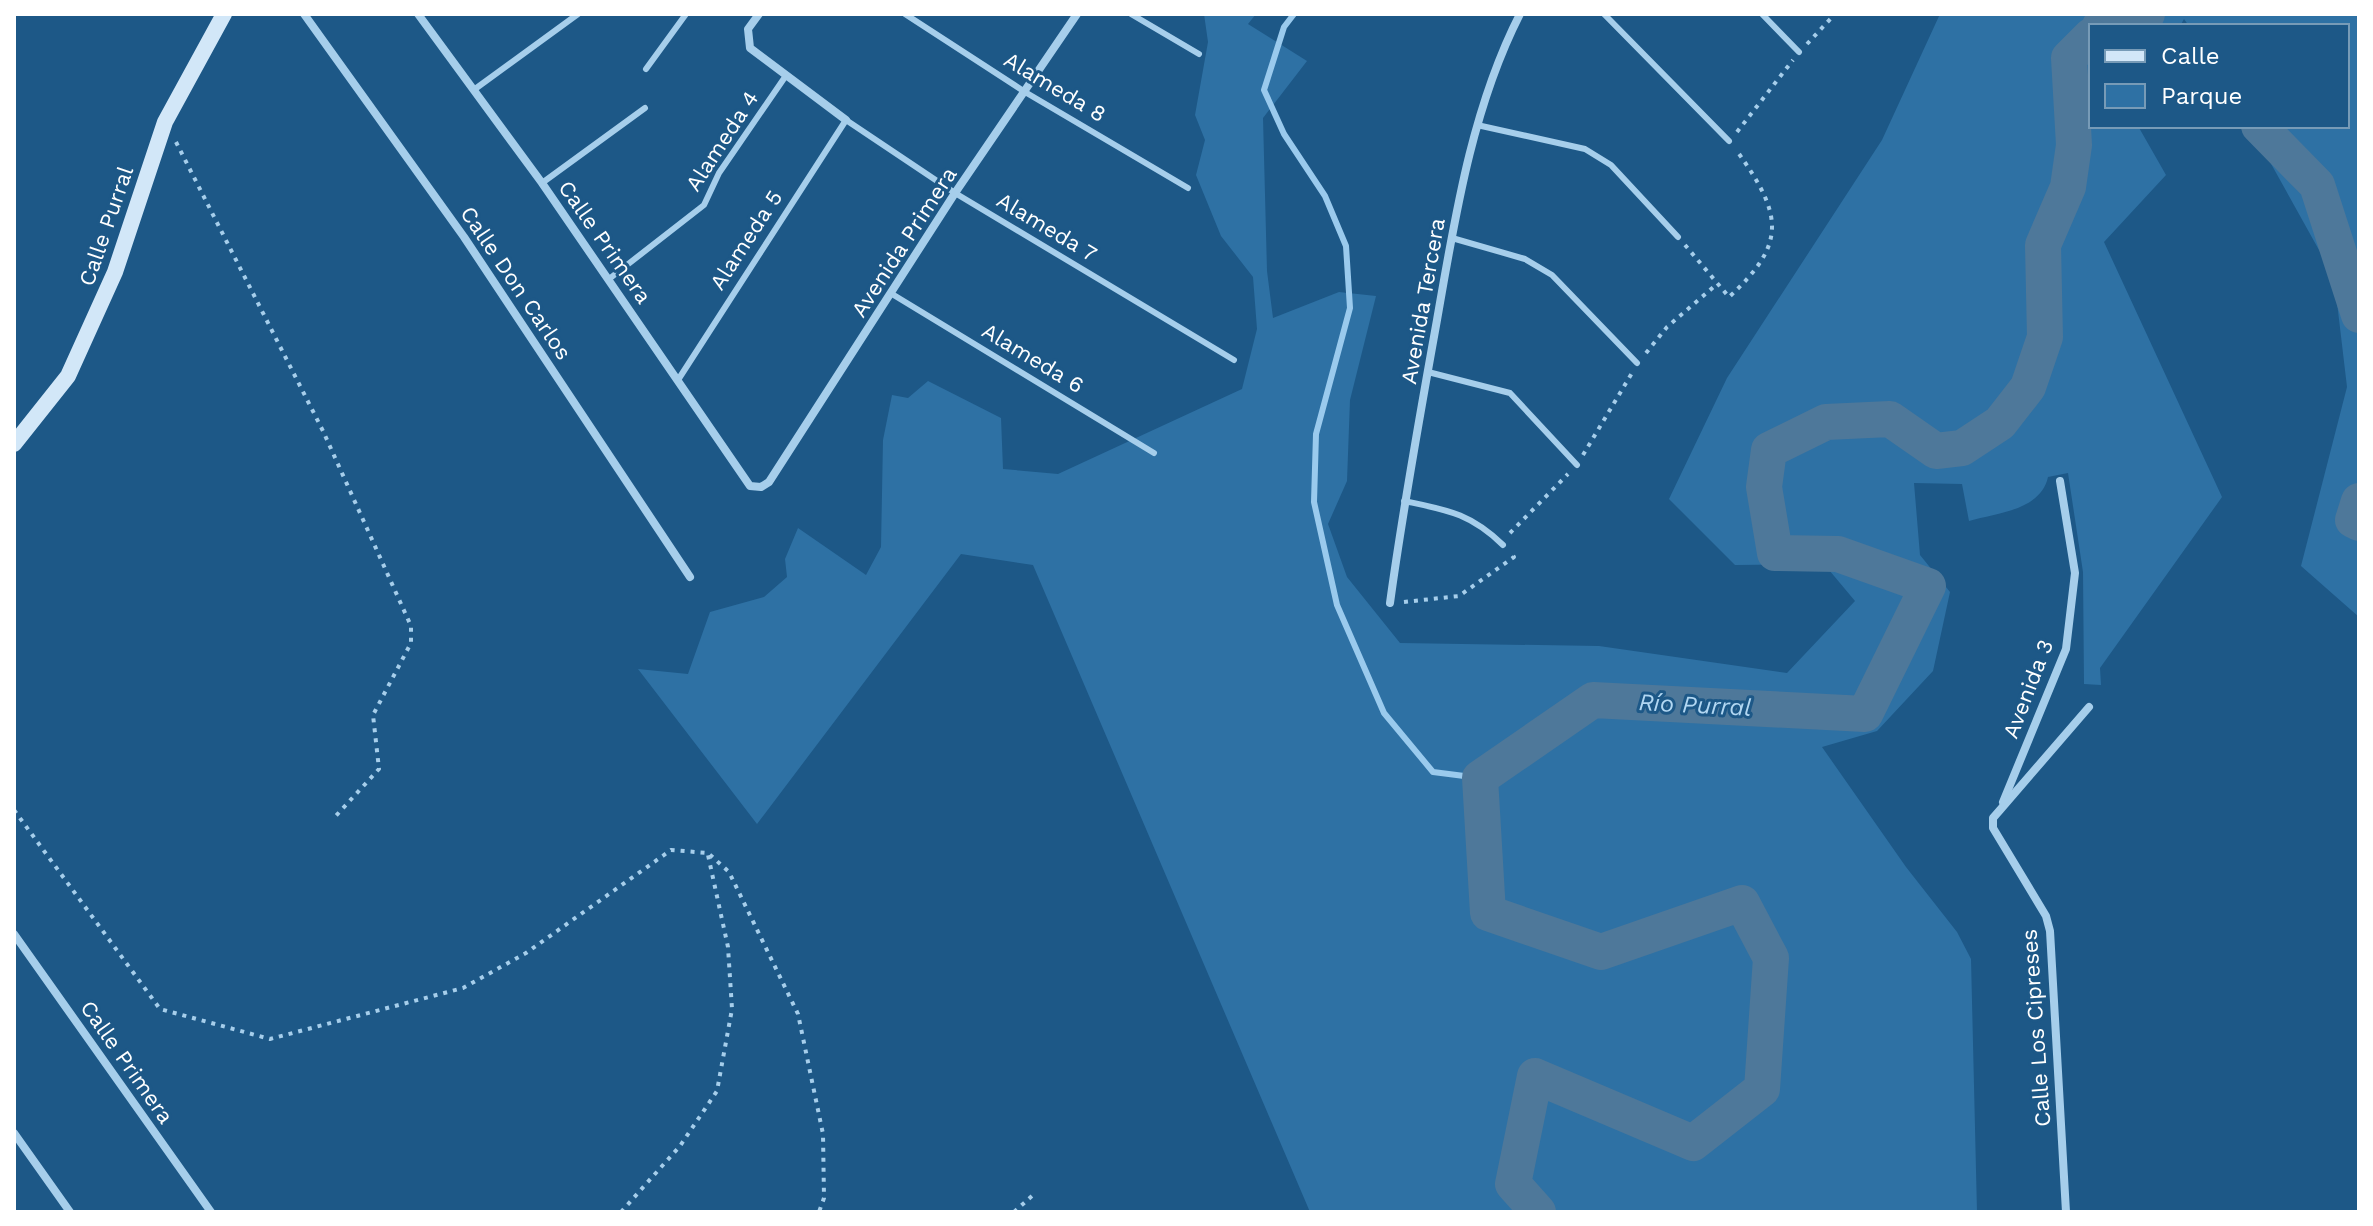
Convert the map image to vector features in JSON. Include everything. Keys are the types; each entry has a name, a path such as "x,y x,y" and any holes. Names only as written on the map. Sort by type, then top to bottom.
{"street":[{"name":"Calle Purral","path":"14,444 68,376 87,338 115,272 165,122 224,14"},
{"name":"Calle Don Carlos","path":"304,14 464,237 690,577"},
{"name":"Calle Primera","path":"418,14 542,183 750,486 761,487"},
{"path":"759,14 748,29 750,48 846,120"},
{"name":"Avenida Primera","path":"761,487 769,482 955,193 1077,14"},
{"name":"Avenida Tercera","path":"1390,603 1404,501 1452,238 1477,125 1507,40 1520,14"},
{"name":"Avenida 3","path":"2000,810 2066,649 2075,573 2060,481"},
{"path":"2000,810 2089,707"},
{"name":"Calle Los Cipreses","path":"2000,810 1993,818 1993,828 2046,916 2050,931 2066,1212"},
{"name":"Calle Primera","path":"14,934 206,1210"},
{"path":"14,1133 70,1212"}],"lane":[{"path":"475,89 578,14"},
{"path":"646,69 686,14"},
{"name":"Alameda 8","path":"905,14 1025,92 1188,188"},
{"path":"1131,14 1199,54"},
{"path":"1604,14 1729,141"},
{"path":"1762,14 1799,52"},
{"name":"Alameda 4","path":"609,279 704,205 719,173 785,77"},
{"path":"542,183 645,108"},
{"name":"Alameda 7","path":"846,120 955,193 1234,360"},
{"name":"Alameda 5","path":"678,380 846,120"},
{"path":"1477,125 1585,149 1611,165 1678,237"},
{"path":"1452,238 1525,259 1552,275 1637,363"},
{"name":"Alameda 6","path":"892,294 1154,453"},
{"path":"1428,372 1510,393 1577,465"},
{"path":"1404,501 1459,512 1482,524 1503,545"}],"path":[{"path":"1678,237 1729,297 1759,269 1772,236 1769,205 1754,176 1729,141 1799,52 1835,14"},
{"path":"165,122 316,418 411,626 411,643 373,715 379,769 333,819"},
{"path":"14,810 160,1009 270,1039 463,988 526,953 671,850 708,853 729,872 798,1014 823,1134 824,1198 819,1212"},
{"path":"621,1212 680,1146 717,1091 732,1009 728,947 708,853"},
{"path":"1014,1212 1033,1195"}],"green space":[{"path":"1204,14 1256,14 1248,24 1307,61 1263,118 1267,271 1273,318 1339,292 1376,296 1350,400 1347,481 1328,524 1347,577 1400,643 1599,646 1787,673 1855,601 1824,564 1735,565 1669,499 1727,378 1882,140 1940,14 2359,14 2359,617 2301,566 2347,387 2334,277 2251,128 2349,128 2349,24 2188,24 2184,19 2181,24 2089,24 2089,128 2139,128 2166,175 2104,242 2222,497 2100,668 2101,685 2084,684 2083,572 2068,473 2048,477 2037,497 2027,503 1969,521 1962,484 1914,483 1920,555 1950,592 1933,671 1877,731 1822,747 1906,867 1957,932 1971,959 1977,1212 1310,1212 1033,565 961,554 757,824 638,669 688,674 710,612 764,597 787,577 785,559 798,528 866,575 881,547 883,440 892,395 908,398 928,381 1001,418 1003,469 1058,474 1242,389 1257,329 1253,277 1221,236 1196,175 1205,140 1195,115 1208,42"}],"waterway":[{"path":"1294,14 1284,27 1264,90 1284,134 1325,196 1346,246 1350,308 1316,434 1314,502 1337,605 1384,713 1433,772 1480,778"},
{"name":"Río Purral","path":"2108,24 2147,14"},
{"name":"Río Purral","path":"1538,1212 1513,1184 1535,1076 1693,1143 1762,1089 1771,958 1742,903 1601,952 1488,913 1480,778 1593,700 1865,714 1928,586 1838,554 1775,553 1764,487 1769,450 1826,422 1890,419 1936,451 1962,448 2000,423 2028,387 2045,337 2043,245 2068,187 2074,145 2069,58 2089,38"},
{"name":"Río Purral","path":"2261,128 2317,185 2359,315"},
{"name":"Río Purral","path":"2359,501 2353,520 2359,523"}]}
